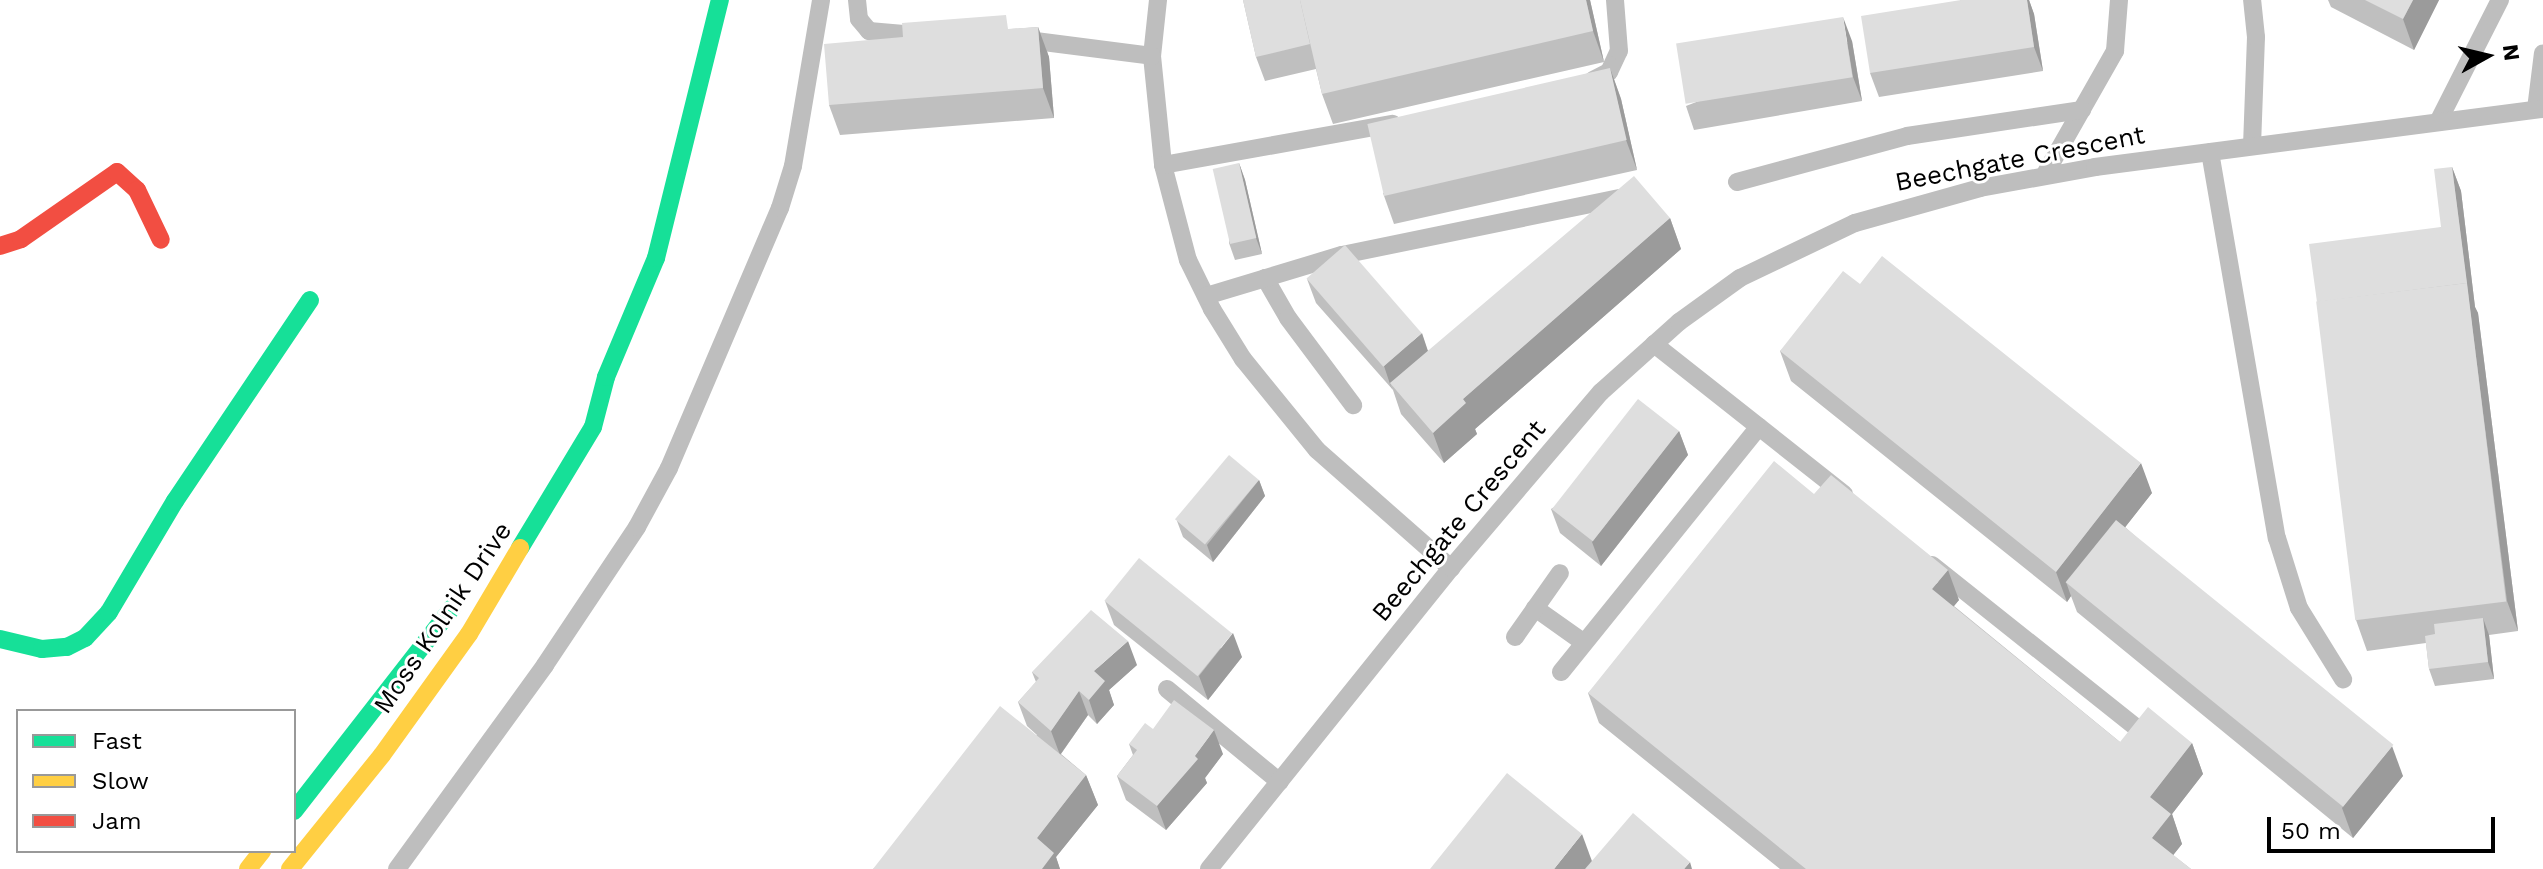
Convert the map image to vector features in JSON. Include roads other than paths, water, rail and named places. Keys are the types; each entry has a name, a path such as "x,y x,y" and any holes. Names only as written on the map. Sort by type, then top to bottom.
{"main road":[{"name":"Moss Kolnik Drive","path":"290,869 382,755 469,634 593,427 606,377 656,258 720,0"},
{"path":"0,246 21,239 117,172 137,190 161,240"},
{"path":"3,642 67,647 85,638 109,612 175,501 310,300"},
{"name":"Moss Kolnik Drive","path":"577,411 606,377"},
{"name":"Moss Kolnik Drive","path":"296,808 468,586"},
{"path":"248,869 260,853"}],"lane":[{"path":"397,869 554,653 669,468 780,208 793,166 821,0"},
{"path":"857,0 859,19 869,31 953,37"},
{"path":"1158,0 1152,56 1163,165 1173,215 1206,296 1243,359 1317,450 1451,568"},
{"path":"1574,85 1599,78 1615,62 1615,0"},
{"path":"2044,176 2115,51 2119,0"},
{"path":"2252,0 2256,37 2252,146"},
{"path":"2438,122 2500,0"},
{"path":"994,38 1152,56"},
{"path":"2540,109 2543,53"},
{"name":"Beechgate Crescent","path":"1219,865 1280,782 1451,568 1601,392 1654,344 1740,278 1800,246 1913,203 2044,176 2540,109"},
{"path":"1737,182 1907,136 2082,110"},
{"path":"1163,165 1413,120"},
{"path":"2210,152 2277,538 2299,608 2343,679"},
{"path":"1206,296 1342,255 1619,198"},
{"path":"1265,278 1288,318 1353,405"},
{"path":"1654,344 1859,506"},
{"path":"1561,672 1759,427"},
{"path":"1920,555 2138,729"},
{"path":"1515,637 1560,573"},
{"path":"1535,608 1583,642"},
{"path":"1167,689 1280,782"}]}
